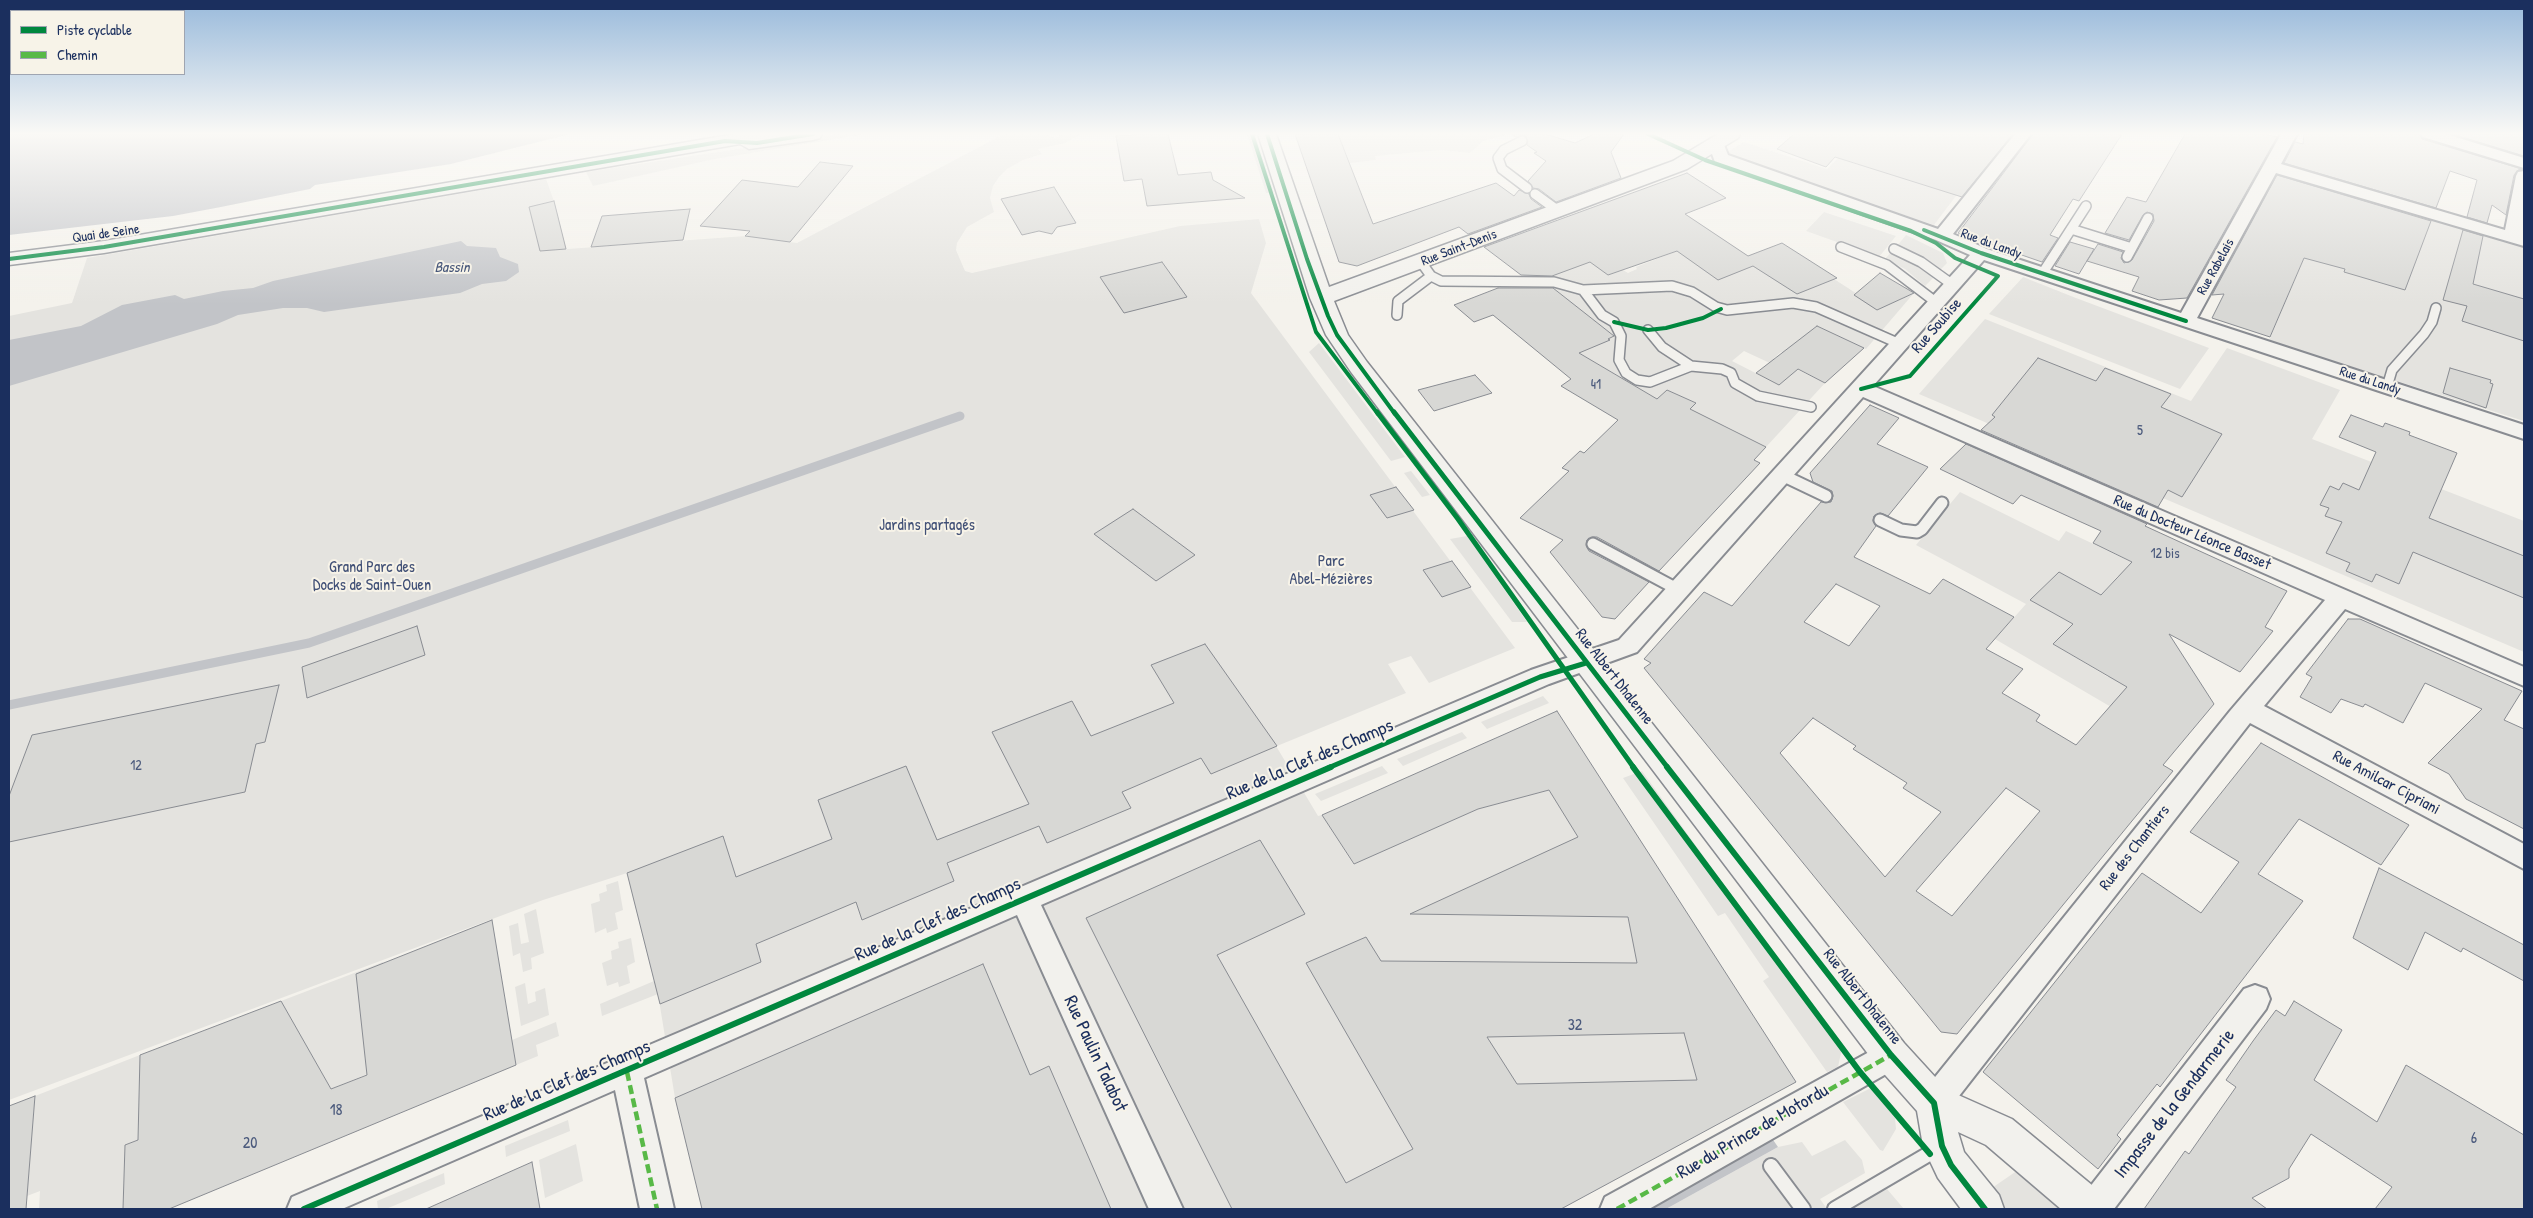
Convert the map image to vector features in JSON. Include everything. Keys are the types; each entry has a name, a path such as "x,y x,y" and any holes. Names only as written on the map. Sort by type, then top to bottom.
{"main road":[{"name":"Quai de Seine","path":"9,259 104,247 431,191"},
{"name":"Rue Albert Dhalenne","path":"1286,191 1321,298 1337,335 1586,663 1891,1055 1934,1102 1999,1132 2092,1209"},
{"name":"Rue Saint-Denis","path":"1321,298 1426,269 1557,210 1609,191"},
{"path":"1934,1102 1942,1146 1951,1166 1985,1209"}],"street":[{"name":"Rue du Landy","path":"1812,191 1942,236 1980,253 2524,432"},
{"path":"1942,236 1978,191"},
{"name":"Rue Rabelais","path":"2186,321 2259,191"},
{"path":"2354,191 2519,239 2523,191"},
{"name":"Rue Soubise","path":"1586,663 1628,646 1980,253"},
{"name":"Rue du Docteur Léonce Basset","path":"1860,389 2524,678"},
{"name":"Rue des Chantiers","path":"1934,1102 2247,708 2341,598"},
{"name":"Rue de la Clef des Champs","path":"304,1209 627,1072 1540,677 1586,663"},
{"name":"Rue Amilcar Cipriani","path":"2247,708 2524,857"},
{"name":"Rue Paulin Talabot","path":"1024,899 1166,1209"},
{"name":"Impasse de la Gendarmerie","path":"2092,1209 2255,1000"},
{"name":"Rue du Prince de Motordu","path":"1617,1209 1891,1055"},
{"path":"627,1072 657,1209"}],"lane":[{"path":"1535,194 1557,210"},
{"path":"2042,274 2086,206"},
{"path":"2127,257 2148,218"},
{"path":"2071,229 2132,248"},
{"path":"1841,247 1887,265 1937,303"},
{"path":"1894,249 1921,262 1953,285"},
{"path":"1397,315 1398,301 1426,269 1441,281 1554,282 1583,290 1599,291 1656,285 1672,286 1692,292 1716,307 1728,310 1793,303 1816,307 1900,344"},
{"path":"1583,290 1602,314 1614,322 1621,336 1619,360 1626,372 1637,380 1650,382 1691,366"},
{"path":"2387,387 2392,370 2424,334 2432,322 2436,308"},
{"path":"1648,330 1662,348 1691,366 1726,370 1731,373 1735,383 1758,396 1811,407"},
{"path":"1782,475 1826,496"},
{"path":"1880,520 1901,530 1917,532 1922,530 1942,503"},
{"path":"1593,544 1679,590"},
{"path":"1835,1209 1942,1146"},
{"path":"1771,1166 1803,1209"}],"shaded area":[{"path":"477,191 550,191 554,201 529,207 540,251 745,236 797,243 896,191 992,191 990,198 994,212 967,227 957,243 956,250 965,271 972,273 1180,226 1259,219 1266,243 1251,293 1515,648 1429,683 1411,656 1388,664 1406,693 1277,746 1273,741 1318,816 1322,815 1353,864 1478,809 1549,790 1579,837 1765,1036 1796,1082 1561,1209 702,1209 675,1098 658,994 602,1016 600,1004 654,981 627,873 543,900 9,1100 9,316 72,303 87,258"},
{"path":"1265,191 1273,191 1274,193 1266,193"},
{"path":"1831,191 1960,191 1934,225"},
{"path":"2385,206 2524,246 2524,421 2269,341 2307,251 2373,238"},
{"path":"1824,212 1896,236 1879,257 1806,231"},
{"path":"1906,235 1943,253 1947,263 1940,270 1897,246"},
{"path":"1593,248 1600,269 1608,275 1623,270 1628,273 1637,269 1636,267 1679,250 1756,265 1797,294 1834,279 1868,301 1877,310 1914,293 1866,349 1817,326 1784,353 1781,352 1774,358 1777,360 1772,364 1744,351 1732,361 1779,385 1794,368 1825,383 1766,447 1723,425 1719,428 1686,412 1696,403 1667,390 1657,399 1576,351 1605,340 1609,341 1608,339 1614,336 1559,293 1514,298 1500,287 1530,272"},
{"path":"1891,252 1920,266 1934,277 1925,286 1905,269 1885,259"},
{"path":"2023,277 2209,348 2180,389 1989,314"},
{"path":"1985,319 2191,401 2227,348 2340,390 2312,439 2524,521 2524,652 1919,394"},
{"path":"1319,343 1405,457 1391,461 1309,352"},
{"path":"1411,471 1430,495 1422,497 1404,473"},
{"path":"1960,492 2059,541 2066,531 2193,591 2155,596 2118,576 2101,595 2059,572 2030,600 2073,624 2053,644 2108,677 2110,674 2145,695 2123,714 1995,639 2026,604 1916,545"},
{"path":"1467,536 1527,622 1512,622 1450,539"},
{"path":"1543,696 1549,703 1487,729 1481,722"},
{"path":"1462,732 1467,738 1403,766 1397,759"},
{"path":"1382,766 1388,773 1321,801 1315,794"},
{"path":"1642,771 1842,1048 1838,1067 1827,1072 1763,981 1769,977 1725,913 1718,916 1623,778"},
{"path":"618,881 623,910 615,913 618,929 607,933 606,928 595,933 591,904 600,901 599,894 607,891 606,885"},
{"path":"536,909 544,953 531,958 532,969 523,972 520,953 513,956 509,926 518,923 521,944 529,942 524,914"},
{"path":"631,938 635,962 627,966 630,983 619,987 618,982 607,986 602,963 612,959 611,951 619,948 618,942"},
{"path":"383,962 394,1063 331,1089 281,1001"},
{"path":"525,983 528,1004 536,1001 535,992 545,988 549,1015 521,1026 515,987"},
{"path":"556,1022 559,1036 536,1045 538,1056 516,1065 512,1040"},
{"path":"140,1055 138,1140 125,1145 123,1209 39,1209 40,1191 27,1196 35,1096"},
{"path":"1871,1088 1895,1118 1896,1129 1883,1151 1880,1150 1843,1102"},
{"path":"568,1120 570,1131 506,1157 505,1146"},
{"path":"1845,1140 1862,1160 1865,1173 1820,1199 1827,1209 1666,1209 1778,1147 1802,1142 1812,1156"},
{"path":"576,1144 583,1181 545,1198 539,1160"},
{"path":"2021,1168 2068,1209 2000,1209 1989,1190"},
{"path":"444,1173 445,1184 386,1209 378,1209 377,1201"},
{"path":"1887,1189 1904,1209 1849,1209"}],"water":[{"path":"9,191 301,191 173,216 9,235"},
{"name":"Bassin","path":"461,241 467,246 496,248 500,257 518,264 519,272 506,281 482,284 460,293 324,312 307,308 283,308 238,315 217,324 9,386 9,340 81,326 122,305 175,295 184,299 223,291 253,288 273,281"},
{"path":"1769,1134 1778,1147 1666,1209 1633,1209"}],"building":[{"path":"732,191 832,191 790,242 745,236 750,231 700,226"},
{"path":"1037,191 1056,191 1076,223 1057,227 1052,234 1039,231 1022,235 1001,199"},
{"path":"1144,191 1232,191 1245,198 1147,206"},
{"path":"1315,191 1360,191 1373,224 1472,191 1507,191 1514,196 1518,191 1521,191 1529,194 1531,199 1542,207 1468,234 1459,227 1357,266 1339,262"},
{"path":"1541,191 1586,191 1556,202"},
{"path":"1638,191 1715,191 1726,198 1685,214 1748,256 1782,243 1837,278 1797,294 1753,266 1718,280 1677,251 1608,275 1590,262 1552,276 1521,275 1484,247"},
{"path":"1942,191 1967,191 1962,197"},
{"path":"1990,191 2086,191 2079,201 2073,199 2050,235 2058,238 2042,262 1958,233"},
{"path":"2152,191 2247,191 2187,298 2159,300 2132,291 2139,277 2087,261 2098,244 2123,252 2121,258 2124,263 2132,260 2154,221 2153,214 2147,212 2143,215 2129,240 2105,233 2127,197 2146,202"},
{"path":"2268,191 2330,191 2431,221 2405,290 2344,272 2345,269 2304,258 2270,337 2212,318 2224,294 2212,295"},
{"path":"2378,191 2442,191 2436,208"},
{"path":"2474,191 2511,191 2506,215 2492,205 2487,223 2467,217"},
{"path":"554,201 566,249 540,251 529,207"},
{"path":"690,209 683,240 591,247 602,216"},
{"path":"2463,230 2483,236 2473,284 2524,299 2524,341 2462,321 2467,306 2443,300"},
{"path":"2070,242 2094,249 2079,274 2055,266"},
{"path":"1162,262 1187,297 1124,313 1100,277"},
{"path":"1880,273 1914,293 1877,310 1854,295"},
{"path":"1498,288 1553,288 1614,336 1608,339 1610,340 1579,353 1657,399 1667,390 1696,403 1690,409 1766,447 1754,460 1760,463 1659,571 1597,537 1587,540 1586,545 1589,551 1649,582 1615,619 1602,617 1550,552 1563,540 1520,518 1569,471 1562,468 1580,451 1584,453 1618,420 1561,386 1571,379 1493,315 1474,322 1454,305"},
{"path":"1817,326 1864,348 1825,383 1798,369 1779,385 1756,373"},
{"path":"2038,358 2096,381 2105,368 2171,394 2161,407 2222,434 2182,497 2168,490 2158,507 1981,430 1995,417 1992,415"},
{"path":"2450,368 2491,380 2490,383 2493,384 2486,408 2443,393"},
{"path":"1475,375 1492,393 1434,411 1418,390"},
{"path":"1870,405 1899,418 1877,444 1928,467 1888,516 1880,513 1874,516 1873,521 1876,526 1854,557 1930,594 1943,579 2014,617 1986,649 2023,669 2002,693 2040,715 2036,721 2076,745 2127,687 2053,644 2073,624 2030,600 2059,572 2101,595 2132,562 2093,543 2101,531 2021,495 2013,504 1940,469 1966,444 2147,524 2145,526 2287,591 2265,627 2273,631 2240,672 2169,634 2214,704 2163,765 2173,771 1957,1034 1941,1032 1644,668 1651,663 1644,659 1704,592 1732,606 1821,502 1831,502 1832,491 1813,482 1810,473","holes":["1836,584 1880,606 1849,646 1804,622","1813,718 1856,746 1853,749 1907,783 1903,788 1941,812 1885,877 1780,753","2006,788 2040,811 1952,916 1916,891"]},
{"path":"2351,415 2383,427 2385,423 2410,432 2409,435 2457,453 2429,518 2524,556 2524,598 2413,552 2399,584 2376,574 2372,582 2346,571 2350,563 2326,553 2342,522 2325,516 2329,508 2320,505 2330,486 2339,490 2343,483 2359,490 2376,452 2339,437"},
{"path":"1396,487 1414,510 1387,518 1370,495"},
{"path":"1133,509 1195,555 1156,581 1094,534"},
{"path":"1452,561 1471,587 1442,597 1423,570"},
{"path":"2348,619 2360,619 2522,691 2504,720 2524,729 2524,829 2466,799 2449,774 2428,763 2482,709 2425,683 2403,723 2365,704 2363,707 2341,699 2331,713 2300,697 2312,677 2306,674"},
{"path":"417,626 425,655 307,698 302,667"},
{"path":"1205,644 1277,746 1211,774 1201,758 1122,792 1131,808 1047,843 1039,826 947,863 954,881 862,920 856,902 756,944 761,962 660,1004 627,873 723,836 736,877 832,839 818,800 906,766 937,840 1029,804 992,732 1072,701 1091,736 1174,703 1151,665"},
{"path":"279,685 265,742 256,744 245,792 9,842 9,796 32,735"},
{"path":"1557,711 1796,1082 1561,1209 1232,1209 1086,918 1260,840 1305,914 1217,955 1346,1183 1413,1149 1306,963 1366,937 1381,961 1637,963 1628,917 1410,914 1578,837 1549,790 1478,809 1354,864 1322,815","holes":["1684,1033 1697,1080 1517,1084 1487,1037"]},
{"path":"2261,743 2409,825 2381,865 2299,819 2258,874 2303,901 2160,1087 2157,1084 2117,1135 2121,1139 2098,1169 1983,1072 2142,873 2201,913 2239,862 2190,832"},
{"path":"2379,868 2524,945 2524,981 2463,948 2461,952 2425,932 2408,970 2353,938"},
{"path":"492,920 516,1065 169,1209 123,1209 125,1145 138,1140 140,1055 281,1001 331,1089 367,1075 356,974"},
{"path":"983,964 1030,1075 1049,1066 1111,1209 702,1209 675,1098"},
{"path":"2294,1001 2342,1030 2314,1080 2377,1122 2406,1065 2524,1135 2524,1209 2375,1209 2392,1187 2311,1134 2289,1169 2289,1178 2252,1198 2267,1209 2144,1209 2185,1151 2189,1154 2236,1087 2226,1080 2253,1041 2276,1010 2285,1016"},
{"path":"35,1096 26,1209 9,1209 9,1106"},
{"path":"532,1162 540,1209 426,1209"}],"waterway":[{"path":"9,705 309,643 960,416"}],"marked path":[{"path":"1617,1209 1891,1055"},
{"path":"627,1072 657,1209"}],"cycle path":[{"path":"9,259 104,247 433,191"},
{"path":"1270,191 1316,332 1458,519 1549,645 1593,713 1860,1072 1930,1154"},
{"path":"1285,191 1307,259 1337,335 1359,367 1586,663 1891,1055 1934,1103 1942,1146 1951,1165 1985,1209"},
{"path":"1794,191 1911,231 1936,243 1955,258 1998,276 1910,376 1861,389"},
{"path":"1924,230 1981,253 2186,321"},
{"path":"1614,322 1648,330 1666,328 1703,318 1721,309"},
{"path":"304,1209 1540,677 1586,663"}],"park label":[{"name":"Jardins partagés","path":"927,526"},
{"name":"Parc Abel-Mézières","path":"1331,571"},
{"name":"Grand Parc des Docks de Saint-Ouen","path":"372,577"}]}
